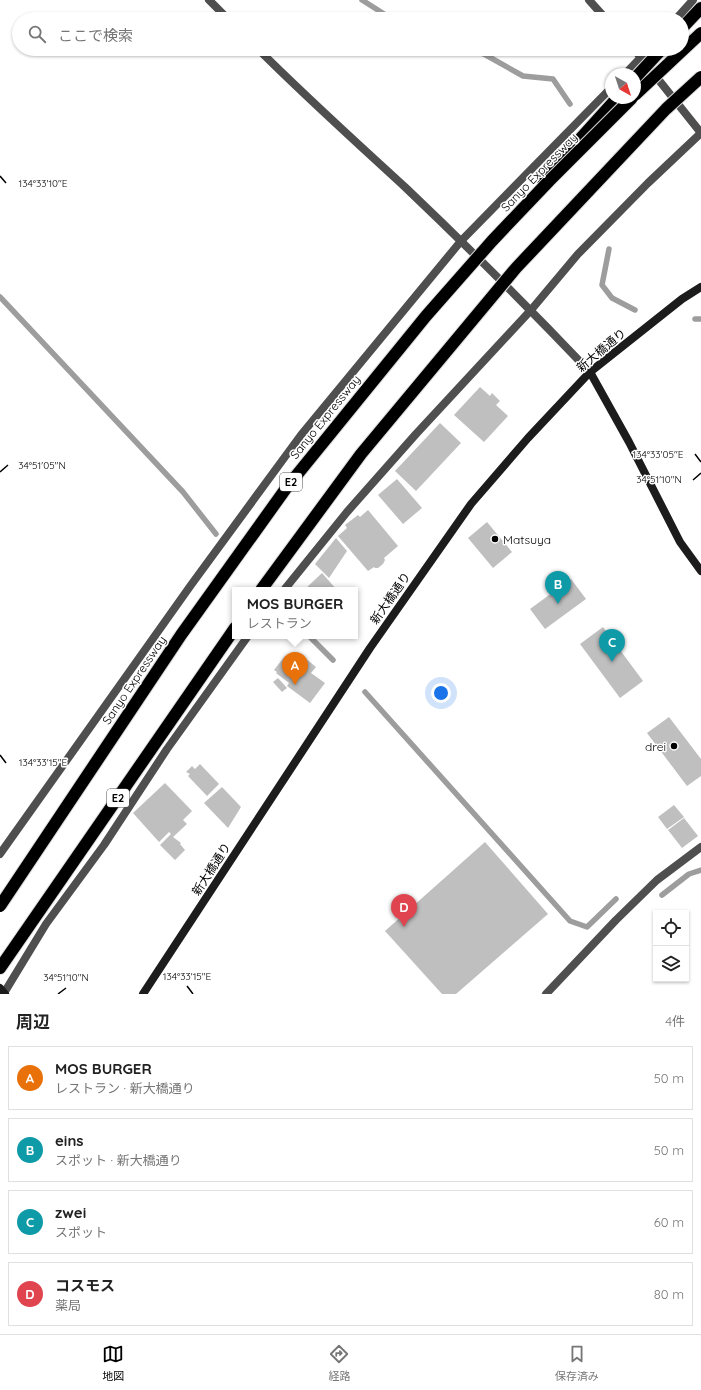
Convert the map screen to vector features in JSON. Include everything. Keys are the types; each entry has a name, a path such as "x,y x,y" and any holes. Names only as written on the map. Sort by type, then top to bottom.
{"highway":[{"path":"689,21 701,8"},
{"path":"689,44 701,33"},
{"path":"641,72 655,56"},
{"path":"641,89 677,56"},
{"path":"263,587 361,454 511,274 666,109 701,77"},
{"path":"666,109 701,84"},
{"path":"492,241 546,176 612,104"},
{"name":"Sanyo Expressway","path":"0,906 181,635 287,487 426,316 492,241 549,181 626,104"},
{"name":"E2","path":"0,968 232,632"}],"street":[{"path":"209,0 221,12"},
{"path":"589,0 600,12"},
{"path":"682,12 693,0"},
{"path":"265,56 297,88 406,188 461,241 531,310 590,372 629,442 680,542 701,571"},
{"path":"286,587 347,512 416,434 531,310 578,254 648,183 701,133 642,57 631,68"},
{"path":"0,854 191,584 302,435 461,241 605,94"},
{"name":"新大橋通り","path":"144,994 370,648 471,504 528,438 590,372 682,299 701,287"},
{"path":"3,992 46,924 104,845 167,749 246,639"},
{"path":"546,994 616,920 657,880 701,847"}],"building":[{"path":"480,387 490,396 492,393 500,401 496,405 508,416 484,442 454,415"},
{"path":"440,423 461,443 416,491 395,471"},
{"path":"397,479 422,508 403,524 378,495"},
{"path":"368,510 398,546 384,558 385,560 383,564 378,568 374,567 368,571 338,536 347,528 345,525 358,515 360,517"},
{"path":"487,522 512,552 493,568 468,538"},
{"path":"336,538 347,551 329,578 315,564"},
{"path":"322,573 334,587 307,587"},
{"path":"571,579 586,599 545,629 530,609"},
{"path":"603,627 643,681 620,698 580,644"},
{"path":"285,656 287,658 288,656 300,665 305,658 316,667 311,673 325,683 310,703 287,686 289,683 274,670"},
{"path":"278,678 287,688 282,692 273,682"},
{"name":"drei","path":"669,717 701,759 701,776 687,786 647,733"},
{"path":"200,764 219,784 207,796 188,776 190,774 186,772 192,766 195,769"},
{"path":"165,783 192,811 183,820 187,824 173,837 181,843 180,844 185,850 175,860 160,845 171,834 169,832 159,842 133,813"},
{"path":"222,787 241,807 228,828 204,803"},
{"path":"674,805 684,817 667,829 658,817"},
{"path":"684,818 698,836 682,848 668,830"},
{"path":"485,842 548,914 456,994 442,994 385,931"}],"waterway":[{"path":"362,0 381,12"},
{"path":"488,56 523,76 553,79 570,104"},
{"path":"609,249 602,285 612,298 635,310"},
{"path":"0,297 183,492 216,534"},
{"path":"695,319 701,319"},
{"path":"312,639 333,660"},
{"path":"365,692 570,921 587,927 616,899"},
{"path":"662,895 689,874 701,870"}],"place":[{"name":"Matsuya","path":"495,539"},
{"name":"eins","path":"558,604"},
{"name":"zwei","path":"612,662"},
{"name":"MOS BURGER","path":"295,685"},
{"name":"drei","path":"674,746"},
{"name":"コスモス","path":"404,927"}]}
